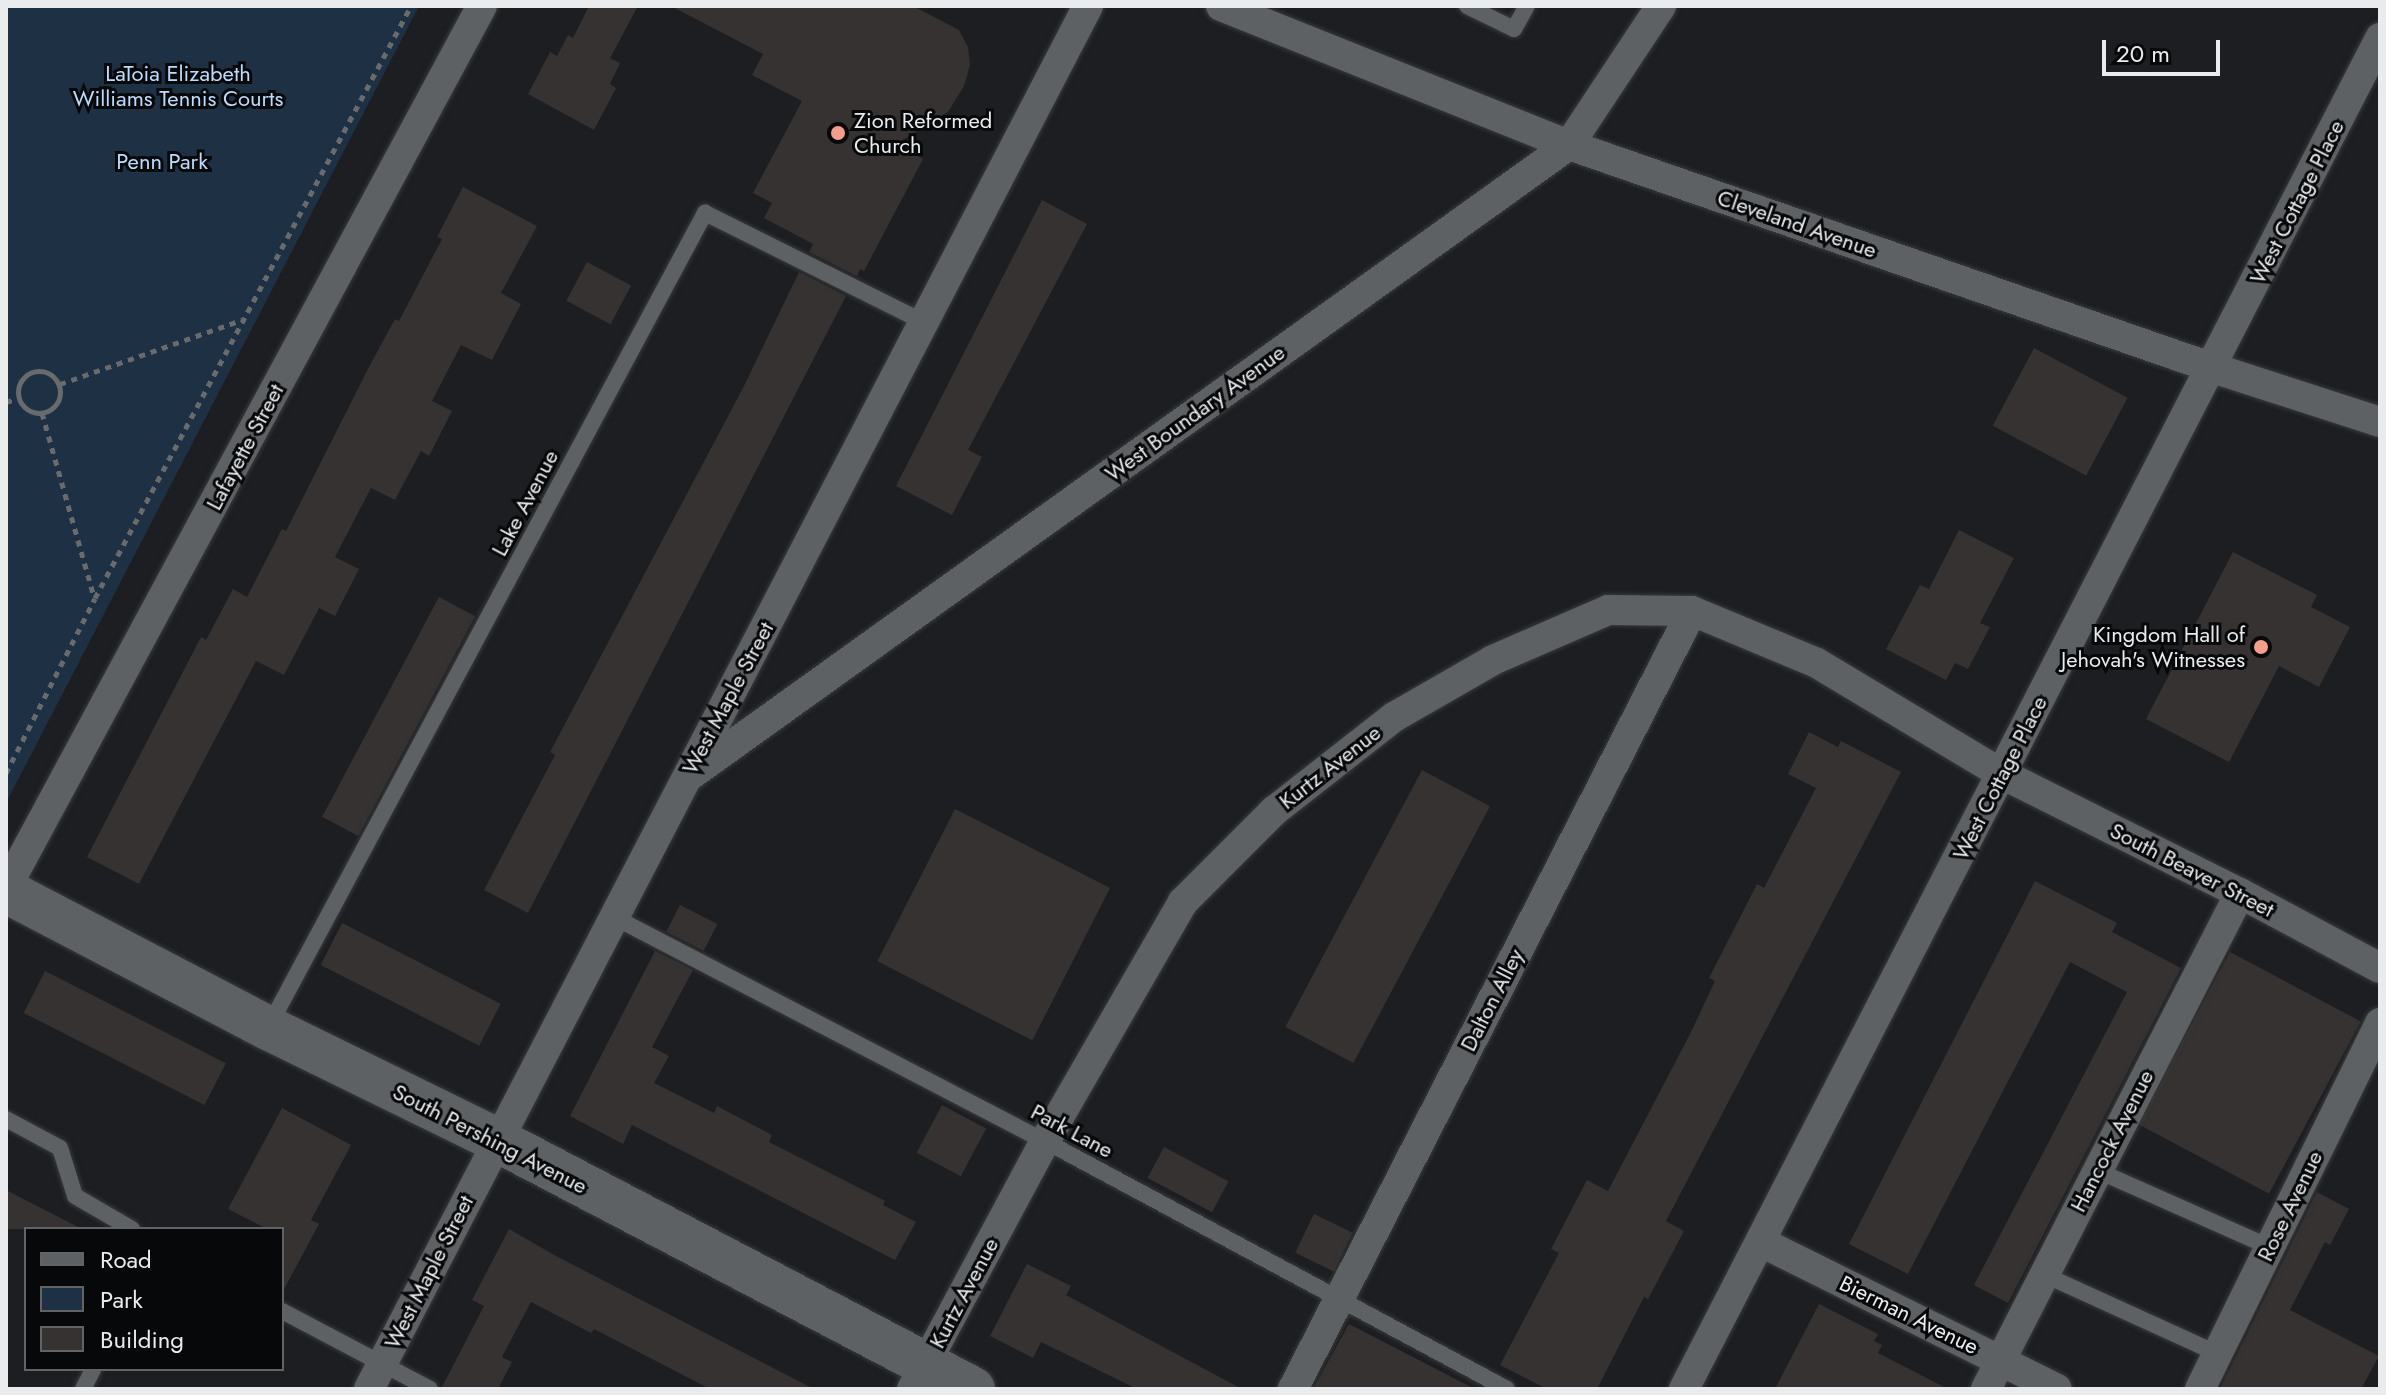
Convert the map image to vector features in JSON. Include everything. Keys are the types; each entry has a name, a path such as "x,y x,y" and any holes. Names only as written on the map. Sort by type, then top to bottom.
{"street":[{"name":"Lafayette Street","path":"6,889 482,6"},
{"name":"West Maple Street","path":"375,1376 1088,6"},
{"name":"Cleveland Avenue","path":"1221,6 1569,145 2213,368 2380,422"},
{"name":"West Boundary Avenue","path":"686,779 1569,145 1661,6"},
{"name":"West Cottage Place","path":"1684,1389 2213,368 2380,38"},
{"name":"Kurtz Avenue","path":"919,1377 1045,1141 1183,902 1274,811 1394,717 1493,660 1608,610 1692,611 1817,663 2002,774"},
{"name":"Dalton Alley","path":"1293,1389 1692,611"},
{"name":"South Beaver Street","path":"2002,774 2240,893 2380,968"},
{"name":"South Pershing Avenue","path":"6,889 268,1028 497,1140 919,1377 973,1389"},
{"name":"Hancock Avenue","path":"1986,1389 2240,893"},
{"name":"Rose Avenue","path":"2200,1389 2380,1023"},
{"name":"Bierman Avenue","path":"1761,1242 2057,1389"}],"lane":[{"path":"1467,6 1514,29 1527,6"},
{"name":"Lake Avenue","path":"268,1028 705,213 924,322"},
{"name":"Park Lane","path":"614,917 1045,1141 1507,1389"},
{"path":"6,1119 60,1148 75,1196 129,1227"},
{"path":"2096,1170 2270,1247"},
{"path":"2045,1275 2218,1354"},
{"path":"284,1312 375,1376 430,1389"},
{"path":"83,1389 92,1371"}],"path":[{"path":"6,773 95,598 411,6"},
{"path":"60,384 242,320"},
{"path":"34,370 45,370 60,384 61,397 55,407 42,413 24,407 19,398 18,387 24,377 34,370"},
{"path":"6,402 19,398"},
{"path":"42,413 95,598"}],"green space":[{"name":"Penn Park","path":"6,6 419,6 6,803"}],"building":[{"path":"589,6 638,6 610,58 620,63 610,84 616,88 594,130 528,94 550,52 557,56 568,35 573,38"},
{"name":"Zion Reformed Church","path":"671,6 913,6 959,30 968,47 970,65 964,86 948,112 896,144 923,159 864,271 860,269 857,276 809,252 813,244 764,218 772,203 753,193 802,101 752,75 763,54"},
{"path":"463,187 537,226 501,293 521,304 492,360 461,345 432,401 452,411 429,456 421,451 395,500 371,488 335,557 359,569 335,616 319,608 284,675 256,661 139,884 87,857 201,637 206,640 233,589 247,597 282,529 286,531 369,367 395,319 399,321 442,239 437,237"},
{"path":"1042,200 1087,224 968,450 982,457 952,515 896,486"},
{"path":"587,262 631,285 610,324 566,301"},
{"path":"799,272 846,296 528,913 484,890 555,755 550,752 743,388"},
{"path":"2034,348 2128,398 2086,475 1993,426"},
{"path":"1959,530 2014,558 1980,623 1990,627 1968,669 1955,663 1946,680 1886,649 1920,585 1929,589"},
{"name":"Kingdom Hall of Jehovah's Witnesses","path":"2233,552 2317,595 2311,607 2350,627 2319,687 2279,666 2229,762 2146,719"},
{"path":"439,597 475,616 358,836 322,817"},
{"path":"1809,732 1838,747 1841,741 1901,772 1666,1221 1684,1231 1648,1299 1644,1297 1597,1389 1547,1389 1500,1365 1559,1253 1551,1249 1587,1180 1608,1191 1691,1032 1715,981 1709,978 1757,884 1764,888 1816,788 1788,774"},
{"path":"1422,770 1490,806 1353,1063 1285,1027"},
{"path":"955,809 1110,888 1032,1040 877,961"},
{"path":"2035,881 2117,923 2112,932 2181,968 2008,1303 1974,1285 2127,992 2070,962 1908,1274 1849,1244"},
{"path":"680,905 717,924 704,951 666,932"},
{"path":"342,923 501,1004 479,1046 321,965"},
{"path":"655,951 693,970 652,1047 669,1056 654,1083 714,1113 717,1106 772,1135 769,1142 885,1201 883,1205 916,1222 895,1260 632,1125 623,1144 570,1116"},
{"path":"2230,952 2361,1021 2269,1194 2138,1124"},
{"path":"45,971 226,1063 205,1105 24,1013"},
{"path":"942,1105 986,1128 961,1176 917,1153"},
{"path":"282,1108 351,1145 311,1220 319,1224 284,1289 284,1227 263,1227 228,1209"},
{"path":"1164,1147 1228,1181 1212,1212 1148,1178"},
{"path":"6,1190 78,1227 24,1227 6,1229"},
{"path":"2317,1192 2349,1209 2330,1245 2325,1242 2290,1310 2379,1356 2361,1389 2220,1389"},
{"path":"1314,1214 1353,1233 1334,1271 1295,1253"},
{"path":"509,1229 814,1389 710,1389 594,1329 591,1333 531,1302 502,1357 512,1362 498,1389 441,1389 484,1306 472,1300"},
{"path":"1027,1264 1071,1286 1066,1295 1242,1389 1137,1389 1041,1342 1033,1358 990,1336"},
{"path":"1819,1304 1878,1334 1874,1341 1882,1345 1878,1353 1948,1389 1775,1389"},
{"path":"1349,1324 1475,1389 1313,1389"}],"place":[{"name":"Zion Reformed Church","path":"838,133"},
{"name":"Kingdom Hall of Jehovah's Witnesses","path":"2261,647"}],"park label":[{"name":"LaToia Elizabeth Williams Tennis Courts","path":"178,86"}]}
